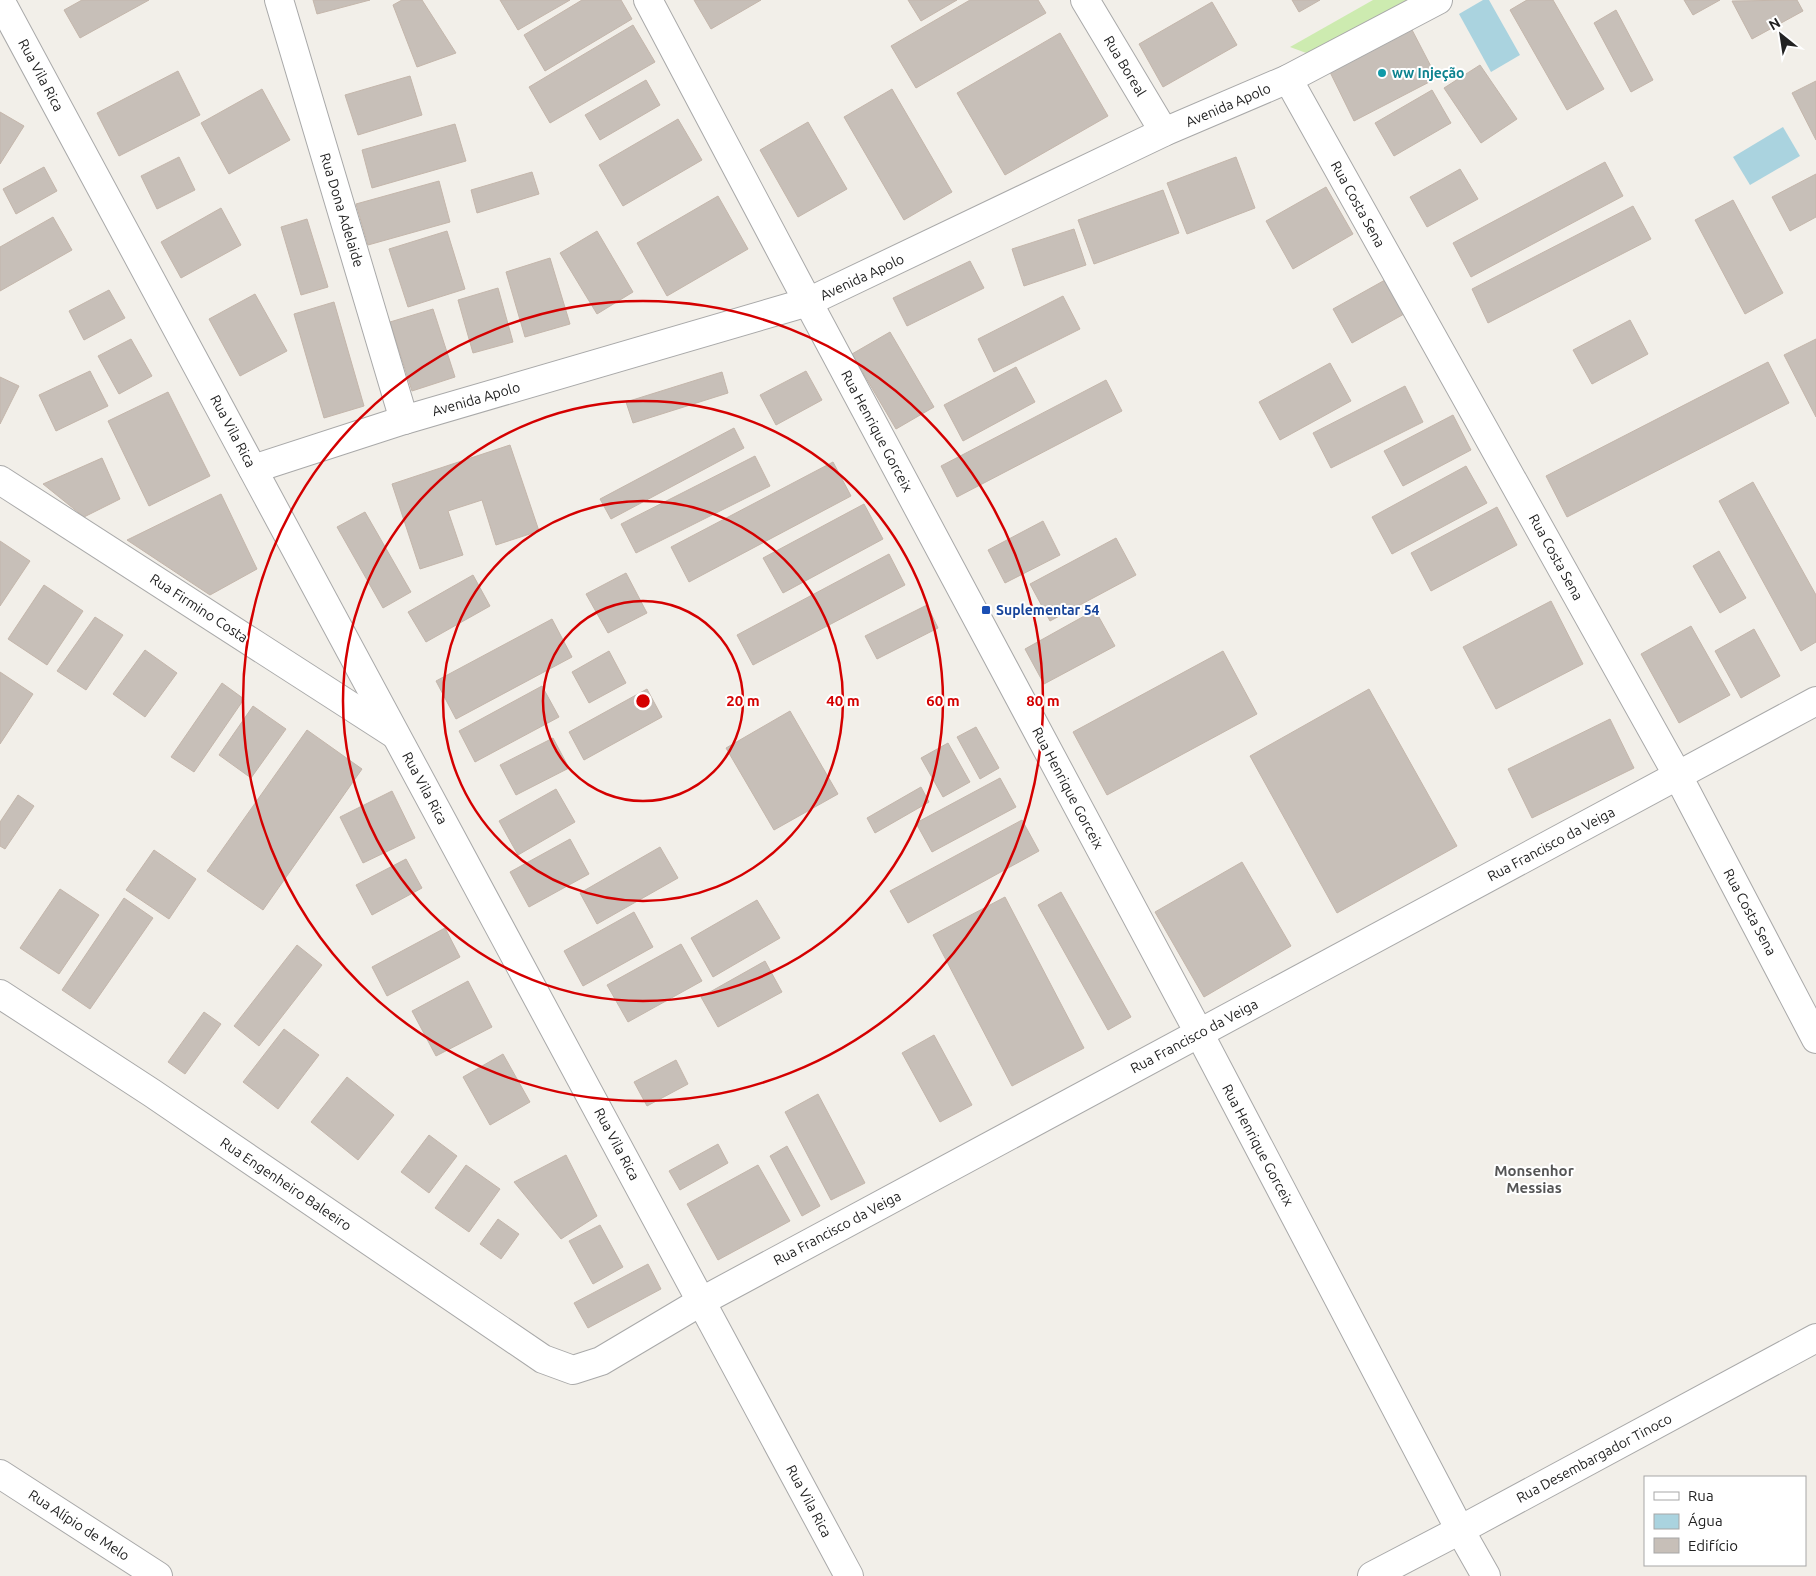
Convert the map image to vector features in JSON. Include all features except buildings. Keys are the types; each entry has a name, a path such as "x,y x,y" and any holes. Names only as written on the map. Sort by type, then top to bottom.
{"street":[{"name":"Rua Vila Rica","path":"0,0 849,1576"},
{"name":"Rua Dona Adelaide","path":"279,0 404,420"},
{"name":"Rua Henrique Gorceix","path":"648,0 1486,1576"},
{"name":"Rua Boreal","path":"1085,0 1164,132"},
{"name":"Avenida Apolo","path":"253,470 404,420 808,302 1164,132 1288,79 1438,0"},
{"name":"Rua Costa Sena","path":"1288,79 1678,776 1816,1039"},
{"name":"Rua Firmino Costa","path":"0,480 398,736"},
{"name":"Rua Francisco da Veiga","path":"573,1370 601,1362 702,1301 1816,702"},
{"name":"Rua Engenheiro Baleeiro","path":"0,994 152,1093 544,1359 573,1370"},
{"name":"Rua Desembargador Tinoco","path":"1372,1576 1816,1338"},
{"name":"Rua Alípio de Melo","path":"0,1474 158,1576"}],"green space":[{"path":"1373,0 1420,0 1317,57 1290,47"}],"water":[{"path":"1483,0 1489,0 1520,55 1491,72 1459,14"},
{"path":"1783,127 1800,156 1750,185 1733,157"}],"place":[{"name":"ww Injeção","path":"1382,73"},
{"name":"Suplementar 54","path":"986,610"}],"district":[{"name":"Monsenhor Messias","path":"1534,1178"}]}
